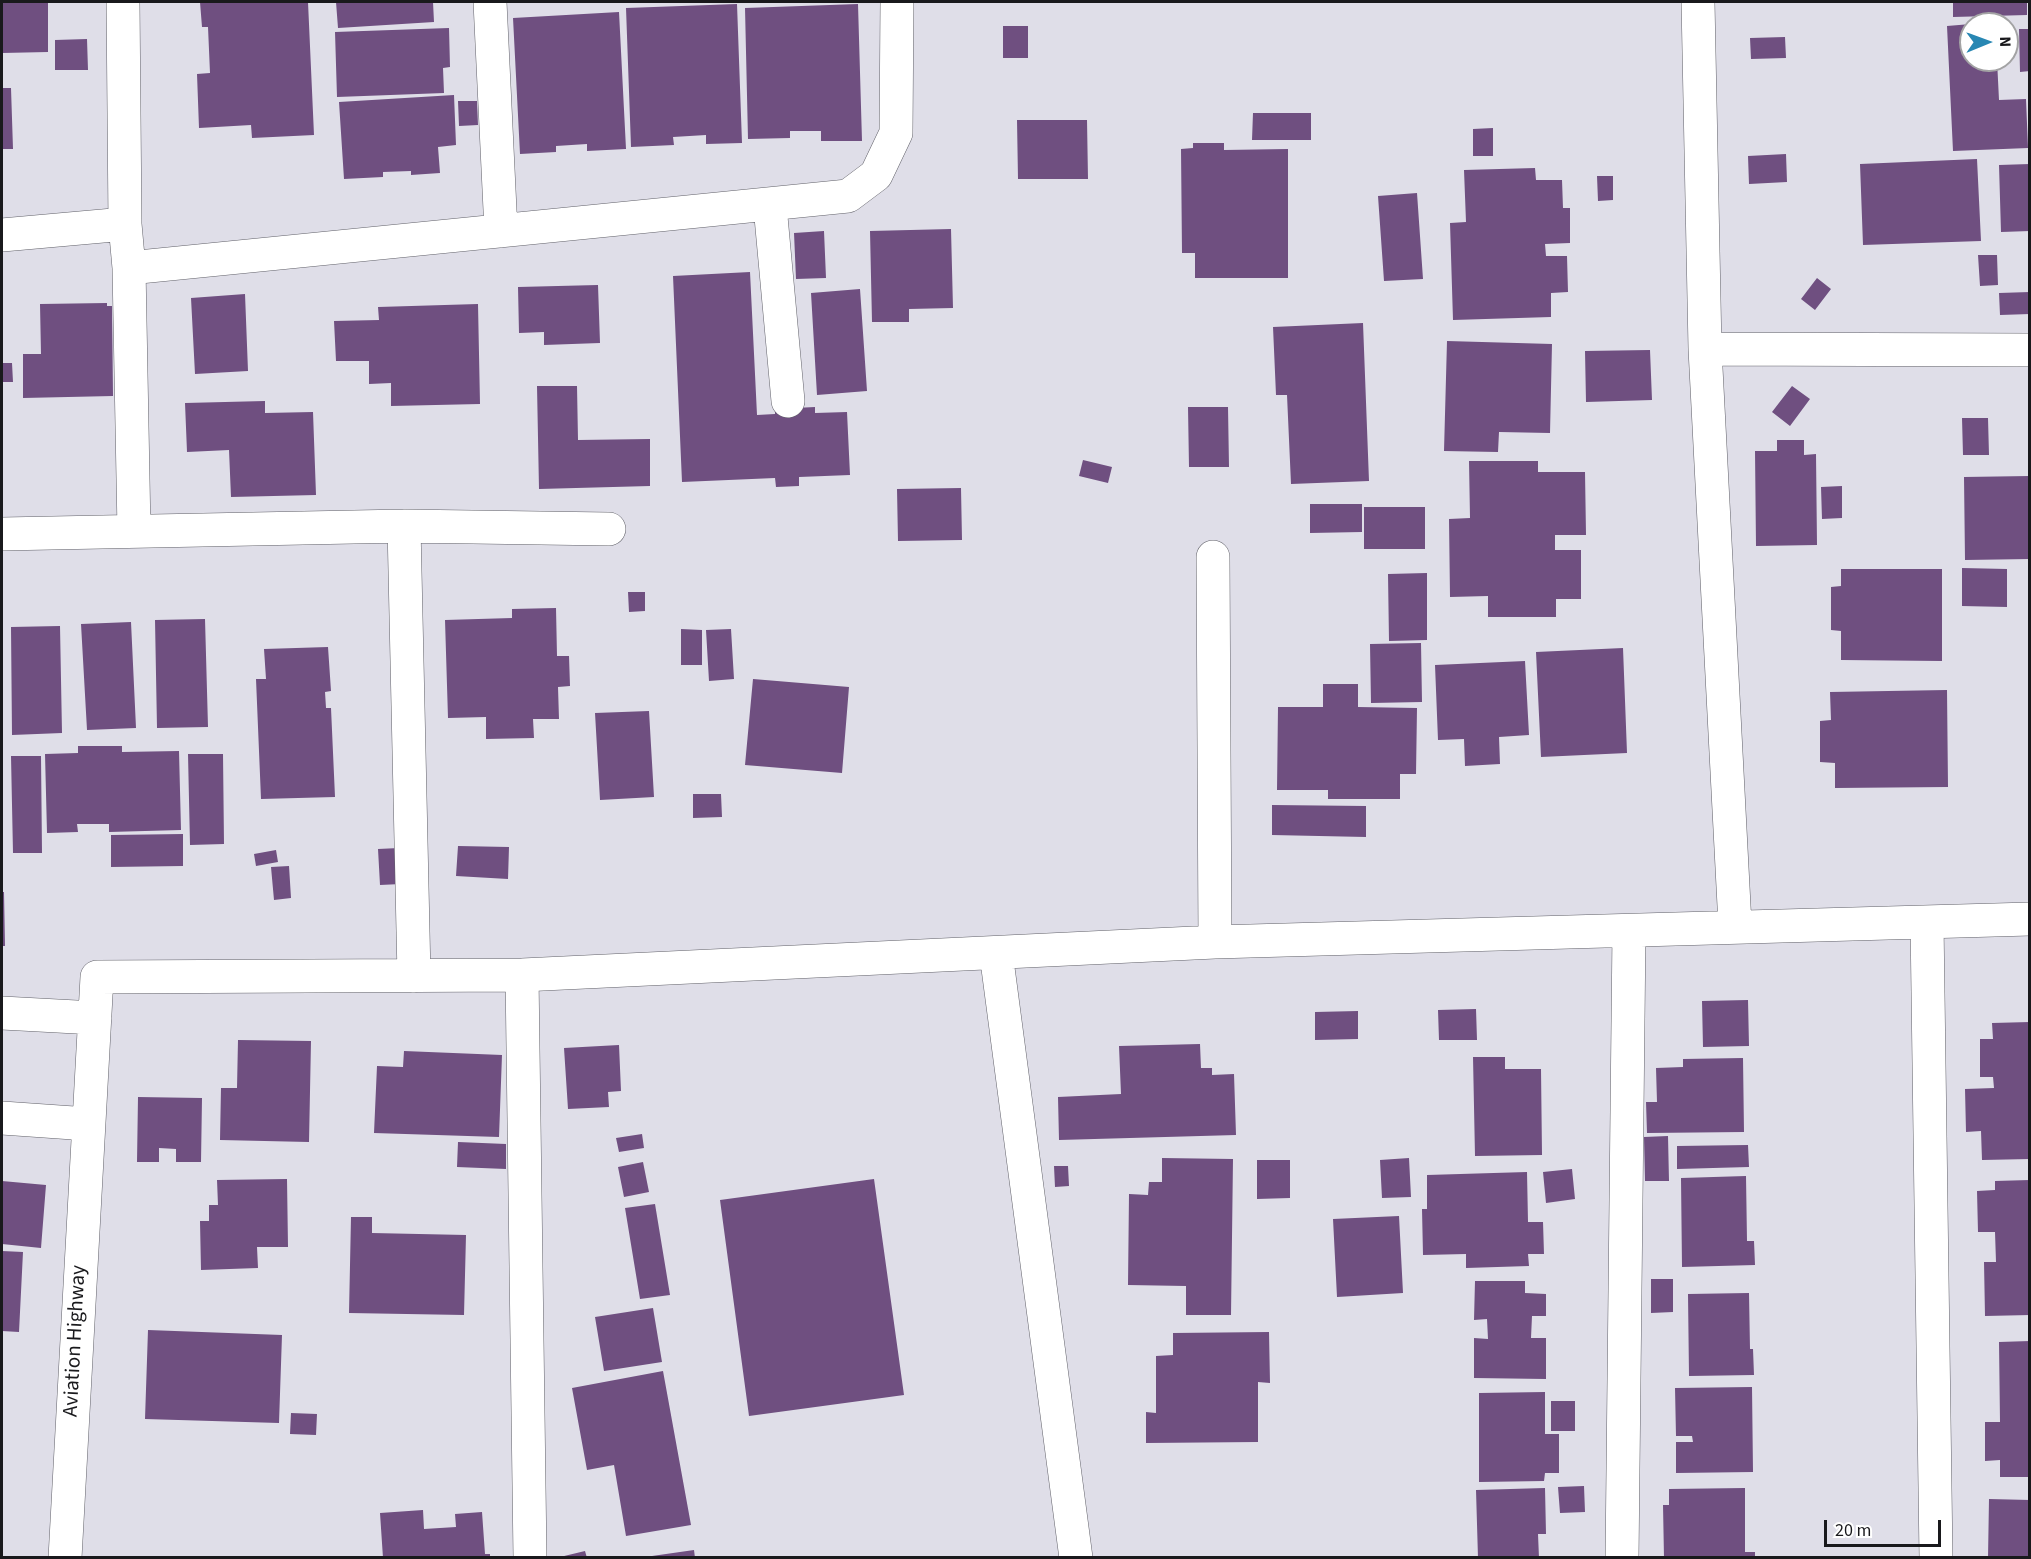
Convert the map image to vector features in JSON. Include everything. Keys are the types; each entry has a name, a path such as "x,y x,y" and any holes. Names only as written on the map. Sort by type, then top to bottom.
{"street":[{"path":"123,2 125,224 129,268 134,531"},
{"path":"490,2 501,231"},
{"path":"129,268 770,206 848,196 876,175 896,133 897,2"},
{"path":"1698,2 1705,349 1735,925"},
{"path":"770,206 788,401"},
{"path":"2,235 125,224"},
{"path":"1705,349 2030,350"},
{"path":"404,526 414,976 522,975 1215,942 1629,932 1735,925 2030,919"},
{"path":"2,534 404,526 609,529"},
{"path":"1213,556 1215,942"},
{"path":"1927,922 1936,1557"},
{"path":"1622,1557 1629,932"},
{"path":"996,953 1076,1557"},
{"path":"522,975 530,1557"},
{"name":"Aviation Highway","path":"65,1557 97,977 414,976"},
{"path":"2,1012 95,1018"},
{"path":"2,1118 88,1124"}],"building":[{"path":"2,2 48,2 48,52 2,53"},
{"path":"200,2 308,2 314,135 252,138 251,125 199,128 197,74 210,73 208,27 202,27"},
{"path":"336,2 433,2 434,22 338,28"},
{"path":"1953,2 2027,2 2027,15 2019,15 2019,12 1959,12 1959,17 1953,17"},
{"path":"737,4 742,143 706,144 706,135 673,137 674,145 631,147 626,8"},
{"path":"858,4 862,141 821,141 821,131 790,131 790,138 748,139 745,8"},
{"path":"619,12 626,149 587,151 587,144 556,146 556,152 520,154 513,18"},
{"path":"1959,25 1959,72 1998,72 1999,100 2026,99 2028,148 1953,151 1947,26"},
{"path":"1003,26 1028,26 1028,58 1003,58"},
{"path":"449,28 450,67 443,68 444,93 337,97 335,32"},
{"path":"2019,29 2030,29 2030,71 2020,72"},
{"path":"1785,37 1786,58 1751,59 1750,38"},
{"path":"87,39 88,70 55,70 55,40"},
{"path":"2,88 11,88 13,149 2,149"},
{"path":"454,95 456,145 438,147 440,173 411,175 411,171 383,172 383,177 344,179 339,102"},
{"path":"458,101 477,101 478,125 459,126"},
{"path":"1253,113 1311,113 1311,140 1252,140"},
{"path":"1017,120 1087,120 1088,179 1018,179"},
{"path":"1493,128 1493,156 1473,156 1473,129"},
{"path":"1193,143 1224,143 1224,150 1288,149 1288,278 1195,278 1195,253 1182,253 1181,149 1193,148"},
{"path":"1786,154 1787,182 1749,184 1748,156"},
{"path":"1977,159 1981,241 1863,245 1860,164"},
{"path":"2030,164 2030,231 2001,232 1999,165"},
{"path":"1535,168 1536,180 1562,180 1563,208 1570,208 1570,243 1545,244 1546,256 1567,256 1568,292 1551,293 1551,317 1453,320 1450,223 1466,222 1464,170"},
{"path":"1597,176 1613,176 1613,200 1598,201"},
{"path":"1417,193 1423,279 1384,281 1378,196"},
{"path":"951,229 953,308 909,309 909,322 872,322 870,231"},
{"path":"824,231 826,278 796,279 794,233"},
{"path":"1978,255 1997,255 1998,285 1980,286"},
{"path":"750,272 757,415 775,414 775,409 815,407 815,413 847,412 850,475 799,477 799,486 776,487 775,478 682,482 673,276"},
{"path":"1817,278 1831,289 1815,310 1801,299"},
{"path":"598,285 600,343 544,345 544,332 519,333 518,287"},
{"path":"860,289 867,391 817,395 811,293"},
{"path":"2030,292 2030,314 2000,315 1999,293"},
{"path":"245,294 248,371 195,374 191,298"},
{"path":"107,303 107,306 112,306 113,396 23,398 23,354 41,354 40,304"},
{"path":"478,304 480,404 391,406 391,383 369,384 369,361 336,361 334,321 379,320 378,307"},
{"path":"1363,323 1369,481 1291,484 1287,395 1276,395 1273,327"},
{"path":"1447,341 1552,344 1550,433 1499,432 1498,452 1444,451"},
{"path":"1650,350 1652,400 1586,402 1585,351"},
{"path":"2,363 12,363 13,382 2,382"},
{"path":"537,386 577,386 578,440 650,439 650,486 539,489"},
{"path":"1792,386 1810,399 1790,426 1772,412"},
{"path":"265,401 265,413 313,412 316,495 231,497 229,450 187,452 185,403"},
{"path":"1188,407 1228,407 1229,467 1189,467"},
{"path":"1962,418 1988,418 1989,455 1963,455"},
{"path":"1777,440 1804,440 1804,455 1816,454 1817,545 1756,546 1755,451 1777,451"},
{"path":"1083,460 1112,467 1108,483 1079,476"},
{"path":"1469,461 1538,461 1538,472 1585,472 1586,535 1555,535 1555,550 1581,550 1581,599 1556,599 1556,617 1488,617 1488,596 1450,597 1449,519 1470,518"},
{"path":"2030,476 2030,559 1965,560 1964,477"},
{"path":"1842,486 1842,518 1822,519 1821,487"},
{"path":"961,488 962,540 898,541 897,489"},
{"path":"1310,504 1362,504 1362,532 1310,533"},
{"path":"1364,507 1425,507 1425,549 1364,549"},
{"path":"1962,568 2007,569 2007,607 1962,606"},
{"path":"1841,569 1942,569 1942,661 1841,660 1841,631 1831,630 1831,587 1841,586"},
{"path":"1427,573 1427,640 1389,641 1388,574"},
{"path":"628,592 645,592 645,611 629,612"},
{"path":"556,608 557,656 569,656 570,686 558,687 559,719 533,719 534,738 486,739 486,717 448,718 445,620 512,618 512,609"},
{"path":"205,619 208,727 157,728 155,620"},
{"path":"131,622 136,728 87,730 81,624"},
{"path":"60,626 62,733 12,735 11,627"},
{"path":"681,629 702,630 702,665 681,665"},
{"path":"731,629 734,679 709,681 706,630"},
{"path":"1421,643 1422,702 1371,703 1370,644"},
{"path":"328,647 331,691 325,692 326,708 331,708 335,797 261,799 256,679 266,679 264,649"},
{"path":"1623,648 1627,753 1541,757 1536,652"},
{"path":"1525,661 1529,735 1499,737 1500,764 1465,766 1464,739 1438,740 1435,665"},
{"path":"753,679 849,687 842,773 745,765"},
{"path":"1323,684 1358,684 1358,707 1417,708 1416,774 1400,774 1400,799 1328,799 1328,790 1277,790 1278,707 1323,707"},
{"path":"1947,690 1948,787 1835,788 1835,763 1820,762 1820,721 1831,720 1830,692"},
{"path":"649,711 654,797 600,800 595,713"},
{"path":"78,746 122,746 122,752 179,751 181,830 109,832 109,824 77,824 78,832 47,833 45,754 78,753"},
{"path":"188,754 223,754 224,844 190,845"},
{"path":"11,756 41,756 42,853 13,853"},
{"path":"693,794 721,794 722,817 693,818"},
{"path":"1272,805 1366,806 1366,837 1272,835"},
{"path":"183,834 183,866 111,867 111,835"},
{"path":"458,846 509,847 508,879 456,876"},
{"path":"399,848 401,884 380,885 378,849"},
{"path":"276,850 278,862 256,866 254,854"},
{"path":"289,866 291,898 274,900 271,867"},
{"path":"2,892 4,892 5,946 2,946"},
{"path":"1748,1000 1749,1046 1703,1047 1702,1001"},
{"path":"1476,1009 1477,1040 1439,1040 1438,1010"},
{"path":"1358,1011 1358,1039 1315,1040 1315,1012"},
{"path":"2030,1022 2030,1159 1982,1160 1981,1131 1966,1132 1965,1089 1994,1088 1993,1077 1980,1077 1980,1039 1993,1039 1992,1023"},
{"path":"238,1040 311,1041 309,1142 220,1140 221,1088 237,1088"},
{"path":"1200,1044 1201,1068 1212,1068 1212,1075 1234,1074 1236,1135 1059,1140 1058,1097 1121,1094 1119,1046"},
{"path":"619,1045 621,1091 608,1092 609,1107 568,1109 564,1048"},
{"path":"404,1051 502,1055 499,1137 374,1133 377,1066 403,1067"},
{"path":"1473,1057 1505,1057 1505,1069 1541,1069 1542,1155 1475,1156"},
{"path":"1743,1058 1744,1132 1647,1133 1646,1102 1657,1102 1656,1068 1683,1067 1683,1059"},
{"path":"138,1097 202,1098 201,1162 176,1162 176,1149 159,1148 159,1162 137,1162"},
{"path":"642,1134 644,1148 619,1152 616,1138"},
{"path":"1668,1136 1669,1181 1645,1181 1644,1137"},
{"path":"458,1142 506,1144 506,1169 457,1167"},
{"path":"1748,1145 1749,1167 1677,1169 1677,1146"},
{"path":"1162,1158 1233,1159 1231,1315 1186,1315 1186,1286 1128,1285 1129,1194 1148,1195 1149,1182 1162,1182"},
{"path":"1409,1158 1411,1197 1382,1198 1380,1160"},
{"path":"1257,1160 1290,1160 1290,1198 1257,1199"},
{"path":"643,1162 649,1192 624,1197 618,1167"},
{"path":"1054,1166 1068,1166 1069,1186 1055,1187"},
{"path":"1572,1169 1575,1199 1546,1203 1543,1172"},
{"path":"1527,1172 1528,1222 1543,1222 1544,1254 1528,1254 1529,1266 1466,1268 1466,1254 1423,1255 1422,1209 1427,1209 1427,1175"},
{"path":"1746,1176 1747,1241 1754,1241 1755,1265 1682,1267 1681,1178"},
{"path":"287,1179 288,1247 257,1247 258,1268 201,1270 200,1221 209,1221 209,1205 218,1205 217,1180"},
{"path":"874,1179 904,1395 749,1416 720,1200"},
{"path":"2030,1180 2030,1315 1985,1316 1984,1262 1996,1262 1995,1232 1978,1232 1977,1191 1995,1190 1995,1181"},
{"path":"2,1181 46,1185 41,1248 2,1244"},
{"path":"655,1204 670,1295 640,1299 625,1208"},
{"path":"1399,1216 1403,1293 1337,1297 1333,1219"},
{"path":"351,1217 372,1217 372,1233 466,1235 464,1315 349,1313"},
{"path":"2,1251 23,1252 19,1332 2,1331"},
{"path":"1651,1279 1673,1279 1673,1312 1651,1313"},
{"path":"1475,1281 1525,1281 1525,1293 1546,1294 1546,1316 1532,1316 1531,1338 1546,1338 1546,1379 1474,1378 1474,1338 1488,1339 1487,1319 1474,1320"},
{"path":"1749,1293 1750,1349 1753,1349 1754,1375 1689,1376 1688,1294"},
{"path":"653,1308 662,1362 604,1371 595,1317"},
{"path":"148,1330 282,1335 279,1423 145,1419"},
{"path":"1269,1332 1270,1383 1258,1382 1258,1442 1146,1443 1146,1412 1156,1413 1156,1356 1173,1355 1173,1333"},
{"path":"2030,1341 2030,1477 2000,1477 2000,1460 1985,1461 1985,1422 2000,1422 1999,1342"},
{"path":"663,1371 691,1525 626,1536 614,1465 587,1470 572,1388"},
{"path":"1752,1387 1753,1472 1676,1473 1676,1442 1693,1442 1692,1436 1676,1436 1675,1388"},
{"path":"1545,1392 1545,1434 1559,1434 1559,1473 1545,1473 1544,1481 1479,1482 1479,1393"},
{"path":"1551,1401 1575,1401 1575,1431 1551,1431"},
{"path":"291,1413 317,1414 316,1435 290,1434"},
{"path":"1584,1486 1585,1512 1560,1513 1558,1487"},
{"path":"1545,1488 1546,1534 1538,1534 1539,1558 1478,1558 1476,1490"},
{"path":"1745,1488 1745,1552 1755,1552 1755,1558 1664,1558 1663,1505 1669,1505 1669,1489"},
{"path":"1989,1499 2030,1500 2030,1558 1988,1558"},
{"path":"423,1510 424,1529 456,1527 455,1514 482,1512 485,1554 490,1554 490,1558 383,1558 380,1513"},
{"path":"694,1550 695,1558 653,1558 652,1556"},
{"path":"585,1551 587,1558 560,1558 560,1557"}]}
